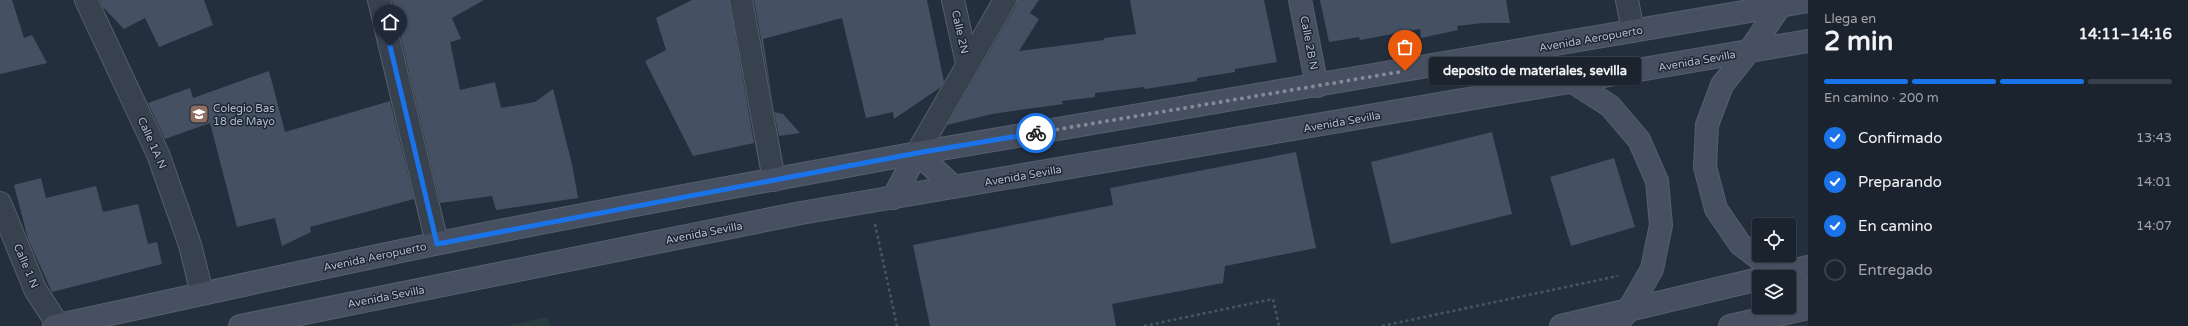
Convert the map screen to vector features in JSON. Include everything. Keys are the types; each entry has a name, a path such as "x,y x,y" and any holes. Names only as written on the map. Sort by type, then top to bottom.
{"main road":[{"name":"Calle 2B N","path":"1300,0 1317,86"},
{"name":"Avenida Aeropuerto","path":"56,326 202,293 437,244 917,153 1317,86 1808,1"},
{"path":"1767,270 1740,244 1716,209 1705,167 1707,125 1722,85 1749,51 1781,5"},
{"name":"Avenida Sevilla","path":"240,326 801,213 1572,83 1808,41"},
{"path":"1523,50 1572,83 1610,106 1639,140 1657,181 1661,225 1652,269 1621,318"},
{"path":"893,198 917,153 954,187"},
{"path":"1796,271 1808,267"},
{"path":"1561,326 1621,318 1752,284"},
{"path":"1796,288 1808,293"},
{"path":"1730,326 1808,308"}],"street":[{"name":"Calle 1A N","path":"86,0 158,154 190,245 202,293"},
{"path":"379,0 437,244"},
{"path":"741,0 774,180"},
{"name":"Calle 2N","path":"953,0 967,63"},
{"path":"917,153 967,63 1005,0"},
{"path":"1627,0 1633,31"},
{"name":"Calle 1 N","path":"0,203 35,288 56,326"}],"path":[{"path":"874,220 897,326"},
{"path":"1382,326 1652,269"},
{"path":"1144,326 1274,299 1279,326"}],"green space":[{"path":"548,317 550,326 504,326"}],"building":[{"path":"0,0 12,0 24,38 32,35 47,63 0,74"},
{"path":"100,0 204,0 213,25 159,47 145,18 124,29 102,6"},
{"path":"392,0 484,0 452,18 461,39 450,42 460,90 495,82 501,108 535,102 553,89 572,164 578,198 496,210 492,196 440,203"},
{"path":"692,0 729,0 754,143 693,156 645,61 666,50 656,18"},
{"path":"754,0 927,0 944,82 941,87 894,119 893,112 866,118 842,18 763,39 774,111"},
{"path":"1017,0 1039,0 1030,13 1039,19 1019,51 1104,40 1104,38 1136,34 1130,0 1264,0 1277,62 1235,69 1235,72 1197,78 1197,81 1145,89 1144,87 1095,93 1095,97 1062,101 1063,104 992,114 947,125 1016,6"},
{"path":"1320,0 1506,0 1510,23 1483,23 1457,26 1458,30 1421,38 1420,29 1360,40 1359,37 1329,42"},
{"path":"269,71 285,132 390,101 414,199 310,227 311,232 282,246 275,218 237,227 210,123 165,139 148,103 190,88 193,98"},
{"path":"774,112 783,114 800,133 779,136"},
{"path":"1492,132 1512,214 1391,244 1371,162"},
{"path":"1296,152 1316,248 1225,266 1223,283 1112,304 1116,326 930,326 913,245 1113,205 1110,188"},
{"path":"1614,158 1635,227 1571,246 1550,177"},
{"path":"41,178 46,198 96,186 103,212 138,204 148,244 157,242 162,264 52,292 28,239 14,185"}],"way so far":[{"path":"1036,133 1405,71"}],"place":[{"name":"deposito de materiales, sevilla","path":"1405,71"},
{"name":"Colegio Bas 18 de Mayo","path":"199,114"}],"route":[{"path":"390,46 437,244 917,153 1036,133"}]}
